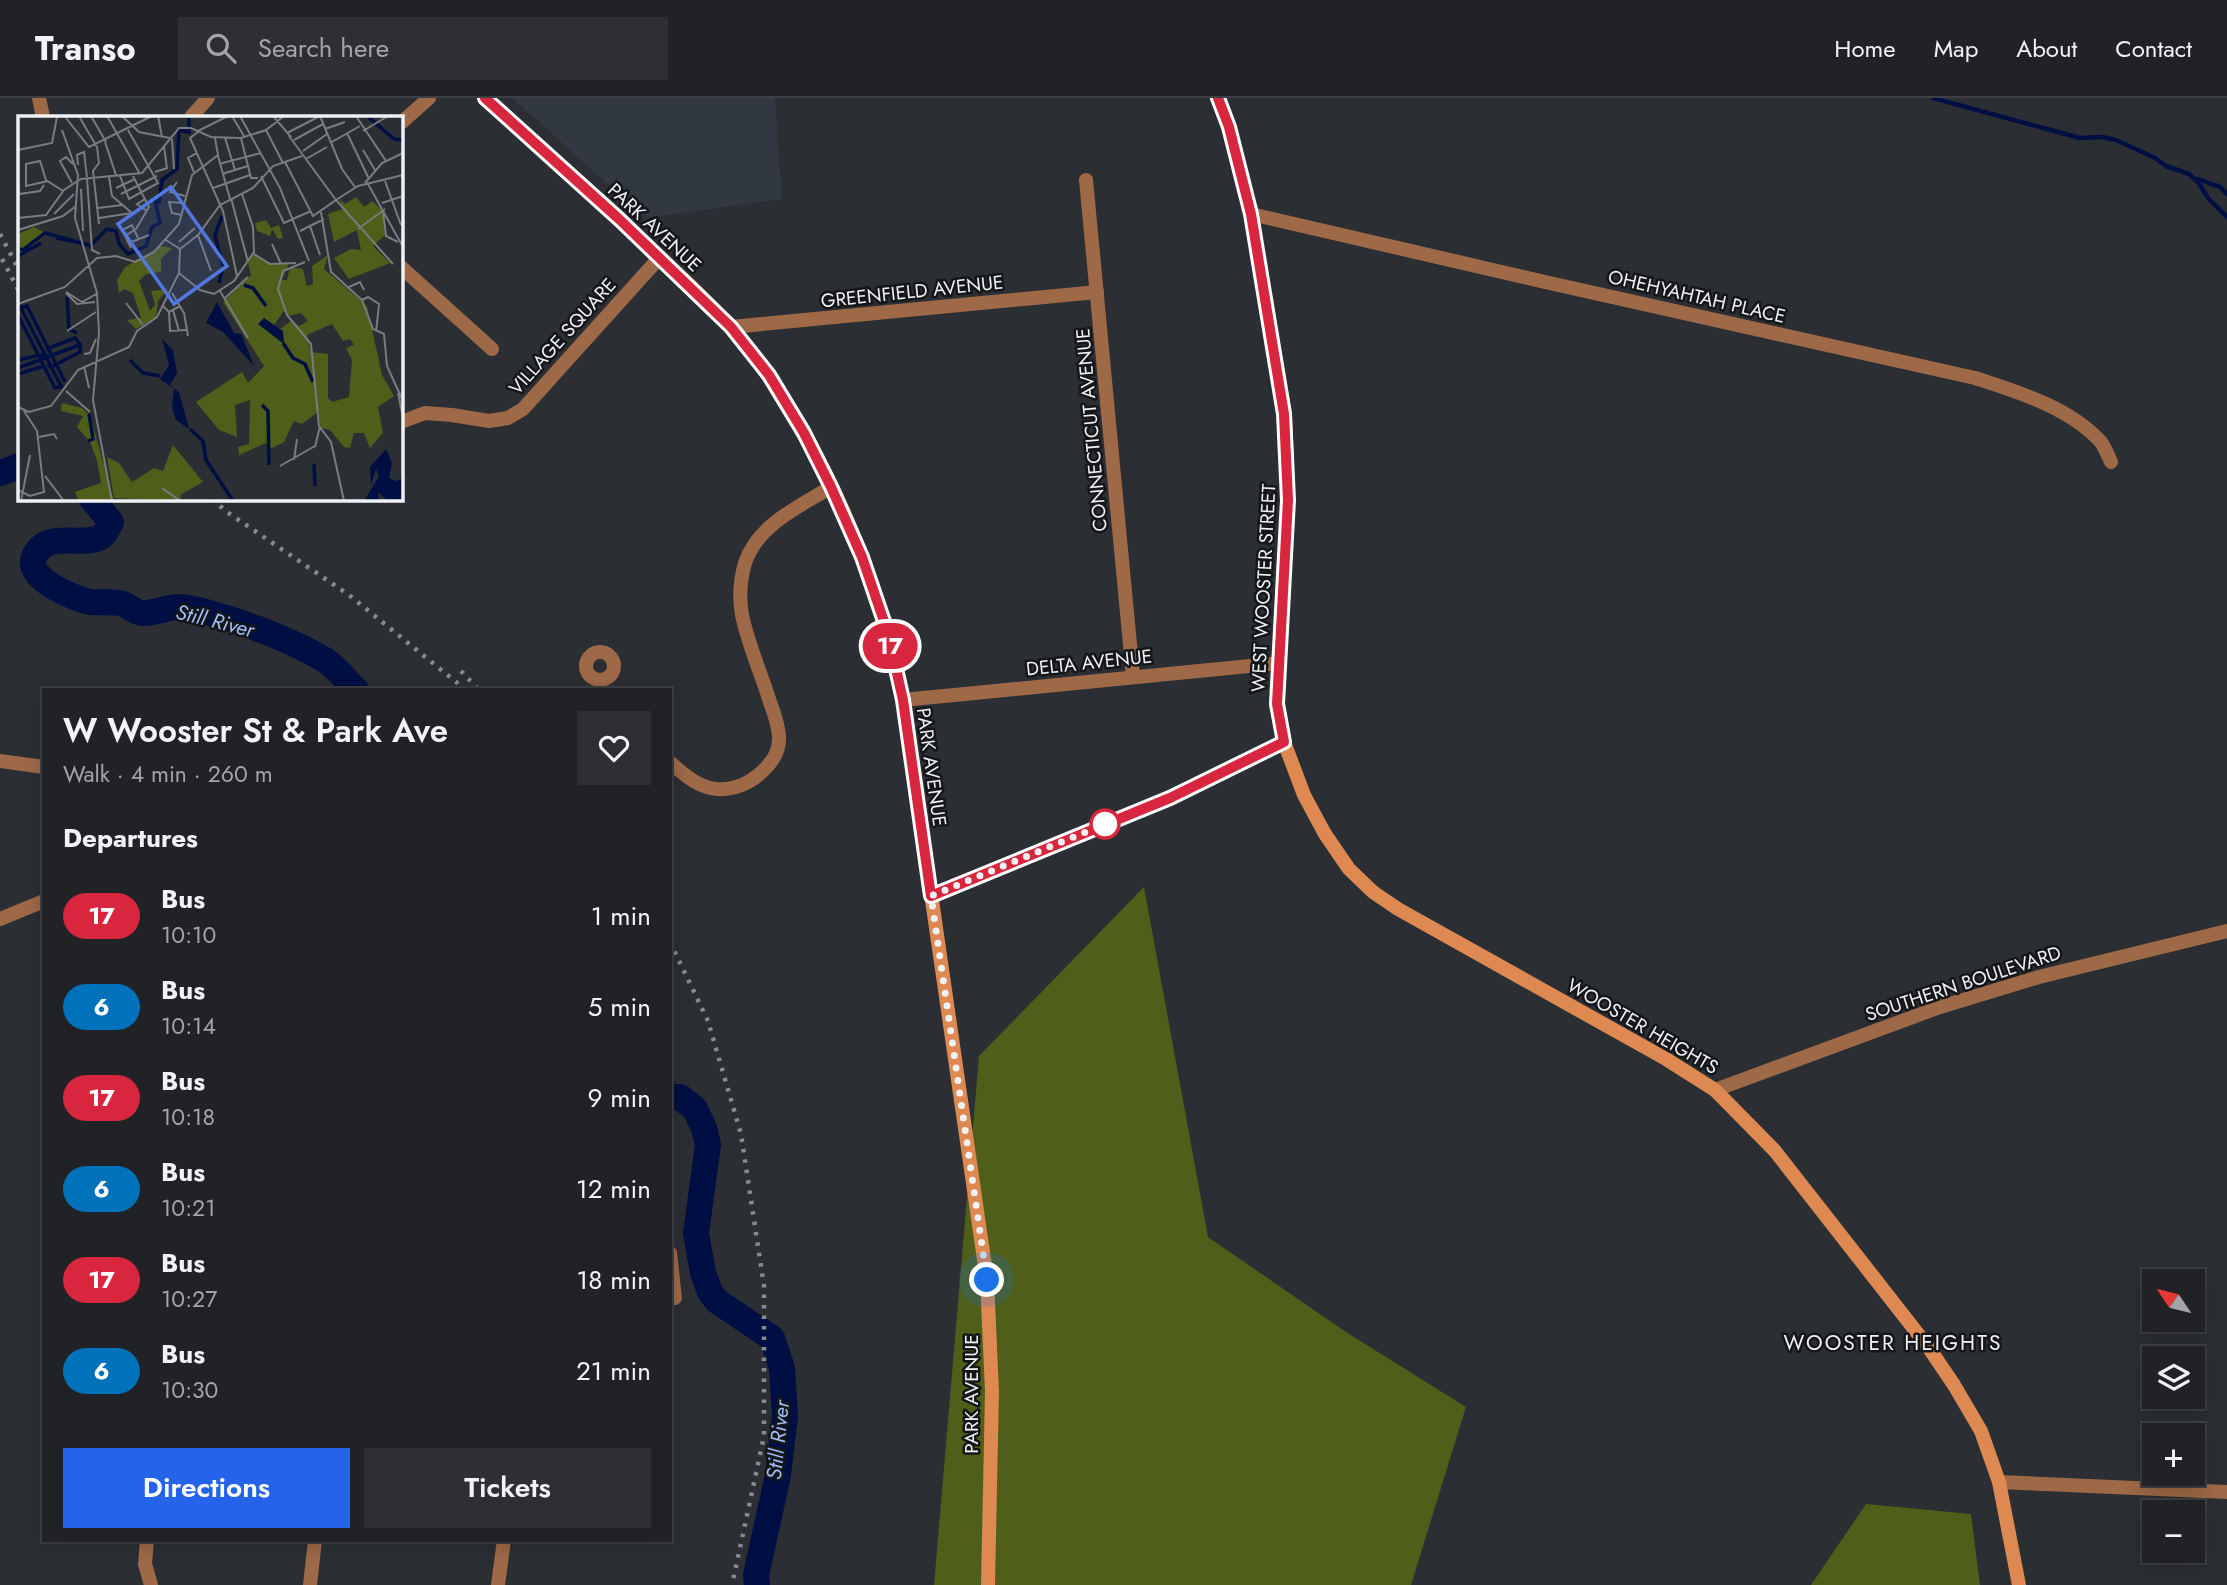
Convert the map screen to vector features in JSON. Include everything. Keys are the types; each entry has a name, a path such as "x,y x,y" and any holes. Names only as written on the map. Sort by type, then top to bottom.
{"main road":[{"name":"PARK AVENUE","path":"485,98 660,257 731,327 769,375 804,433 831,487 862,557 888,633 903,700 987,1280 992,1391 988,1585"},
{"name":"WEST WOOSTER STREET","path":"1218,98 1229,127 1251,214 1284,414 1288,500 1277,704 1284,742"},
{"path":"931,896 1170,798 1284,742"},
{"name":"WOOSTER HEIGHTS","path":"1284,742 1304,795 1325,834 1349,869 1373,892 1398,909 1666,1059 1715,1090 1775,1151 1929,1348 1955,1385 1981,1431 1999,1482 2019,1585"}],"street":[{"path":"39,98 43,116"},
{"path":"192,116 208,98"},
{"path":"402,122 429,98"},
{"name":"CONNECTICUT AVENUE","path":"1087,180 1133,676"},
{"name":"OHEHYAHTAH PLACE","path":"1251,214 1975,378 2016,391 2053,407 2085,428 2102,444 2111,462"},
{"name":"VILLAGE SQUARE","path":"402,422 425,413 489,421 508,418 523,409 660,257"},
{"path":"402,268 492,349"},
{"name":"GREENFIELD AVENUE","path":"731,327 1097,292"},
{"path":"672,764 688,780 710,788 735,787 757,776 772,761 779,740 776,718 742,616 739,591 746,561 757,538 774,523 831,487"},
{"name":"DELTA AVENUE","path":"903,700 1280,663"},
{"path":"610,676 618,688"},
{"path":"0,761 42,767"},
{"path":"0,919 42,902"},
{"name":"SOUTHERN BOULEVARD","path":"1715,1090 1952,1003 2053,974 2227,931"},
{"path":"672,1271 675,1298"},
{"path":"1999,1482 2227,1492"},
{"path":"147,1542 145,1564 151,1585"},
{"path":"310,1585 315,1542"},
{"path":"498,1585 504,1542"}],"shaded area":[{"path":"512,98 775,98 782,199 645,218"}],"green space":[{"path":"1144,887 1208,1237 1346,1332 1466,1407 1411,1585 934,1585 979,1056"},
{"path":"1866,1504 1971,1514 1980,1585 1811,1585"}],"waterway":[{"path":"1933,98 2080,138 2102,137 2116,140 2166,166 2189,174 2227,217"},
{"path":"2195,179 2219,186 2227,194"},
{"name":"Still River","path":"0,473 18,466"},
{"name":"Still River","path":"93,500 111,522 102,536 86,541 47,543 34,557 33,565 37,573 53,587 91,602 119,603 143,613 175,607 185,608 251,626 325,660 354,688"},
{"name":"Still River","path":"672,1097 680,1097 695,1109 708,1145 696,1233 703,1273 710,1292 717,1301 772,1338 782,1368 785,1416 778,1475 756,1575 757,1585"}],"railway":[{"path":"0,234 18,268"},
{"path":"2,259 18,289"},
{"path":"213,500 349,595 464,688"},
{"path":"461,671 477,688"},
{"path":"672,946 708,1021 741,1134 764,1286 764,1436 732,1585"}],"bus line":[{"name":"17","path":"485,98 619,219 731,327 769,375 804,433 862,557 888,633 903,700 931,896 1170,798 1284,742 1277,704 1288,500 1284,414 1251,214 1229,127 1218,98"}],"district":[{"name":"WOOSTER HEIGHTS","path":"1893,1343"}],"route":[{"path":"987,1280 931,896 1105,824"}]}
